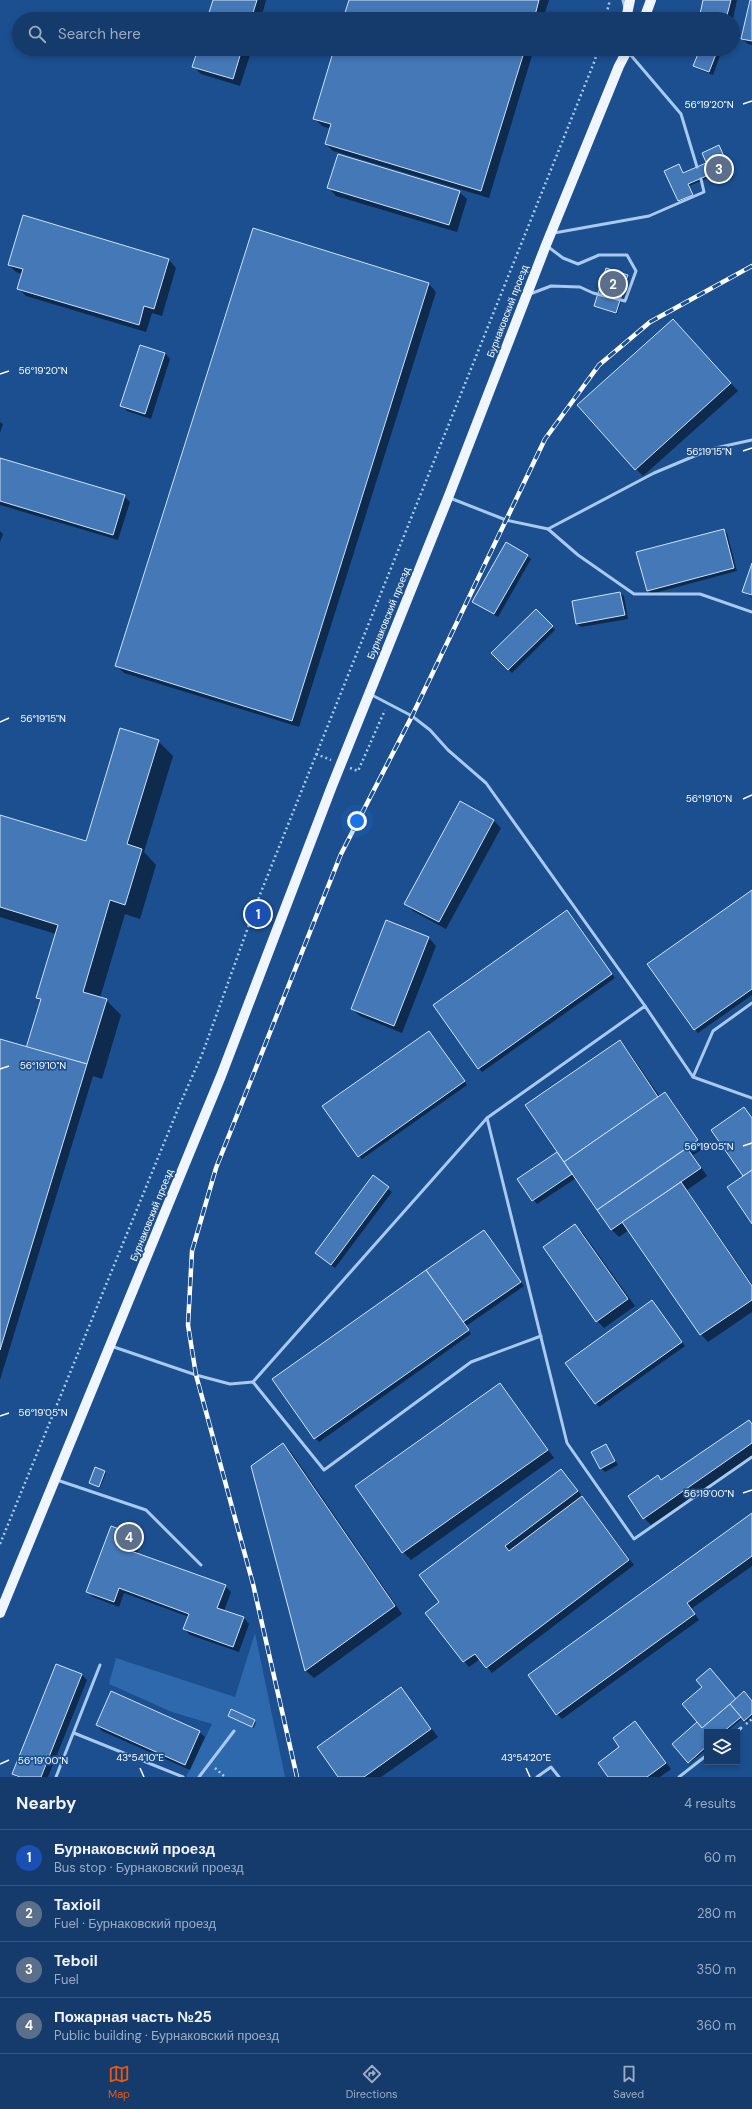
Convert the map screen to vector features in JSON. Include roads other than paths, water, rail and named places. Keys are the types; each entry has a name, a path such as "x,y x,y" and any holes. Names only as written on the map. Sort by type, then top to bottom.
{"main road":[{"path":"627,12 630,0"},
{"path":"646,12 651,0"},
{"name":"Бурнаковский проезд","path":"0,1613 221,1076 282,913 448,498 550,233 623,56"}],"lane":[{"path":"623,0 625,12"},
{"path":"631,56 681,114 697,167"},
{"path":"550,233 649,216 704,192 700,179"},
{"path":"526,295 551,286 580,287 593,294 625,301 636,271 627,255 599,255 578,264 564,258 546,245"},
{"path":"548,529 654,473 711,449 752,440"},
{"path":"448,498 506,520 548,529 578,555 634,594 700,594 752,612"},
{"path":"369,693 412,716 430,730 448,750 486,783 645,1006 693,1077 752,1098"},
{"path":"693,1077 713,1031 752,1004"},
{"path":"110,1346 196,1375 230,1384 253,1382 487,1118 645,1006"},
{"path":"487,1118 567,1443 634,1539 752,1457"},
{"path":"253,1382 324,1470 471,1362 540,1336"},
{"path":"56,1479 146,1510 201,1565"},
{"path":"56,1777 100,1665"},
{"path":"199,1777 234,1730"},
{"path":"74,1733 182,1777"},
{"path":"679,1777 704,1757"},
{"path":"537,1777 551,1767 559,1777"}],"railway":[{"path":"297,1777 253,1584 196,1375 188,1325 192,1251 216,1168 341,854 412,716 545,439 599,365 650,322 752,266"}],"place":[{"name":"Teboil","path":"719,169"},
{"name":"Taxioil","path":"613,284"},
{"name":"Бурнаковский проезд","path":"258,914"},
{"name":"Пожарная часть №25","path":"129,1537"}]}
